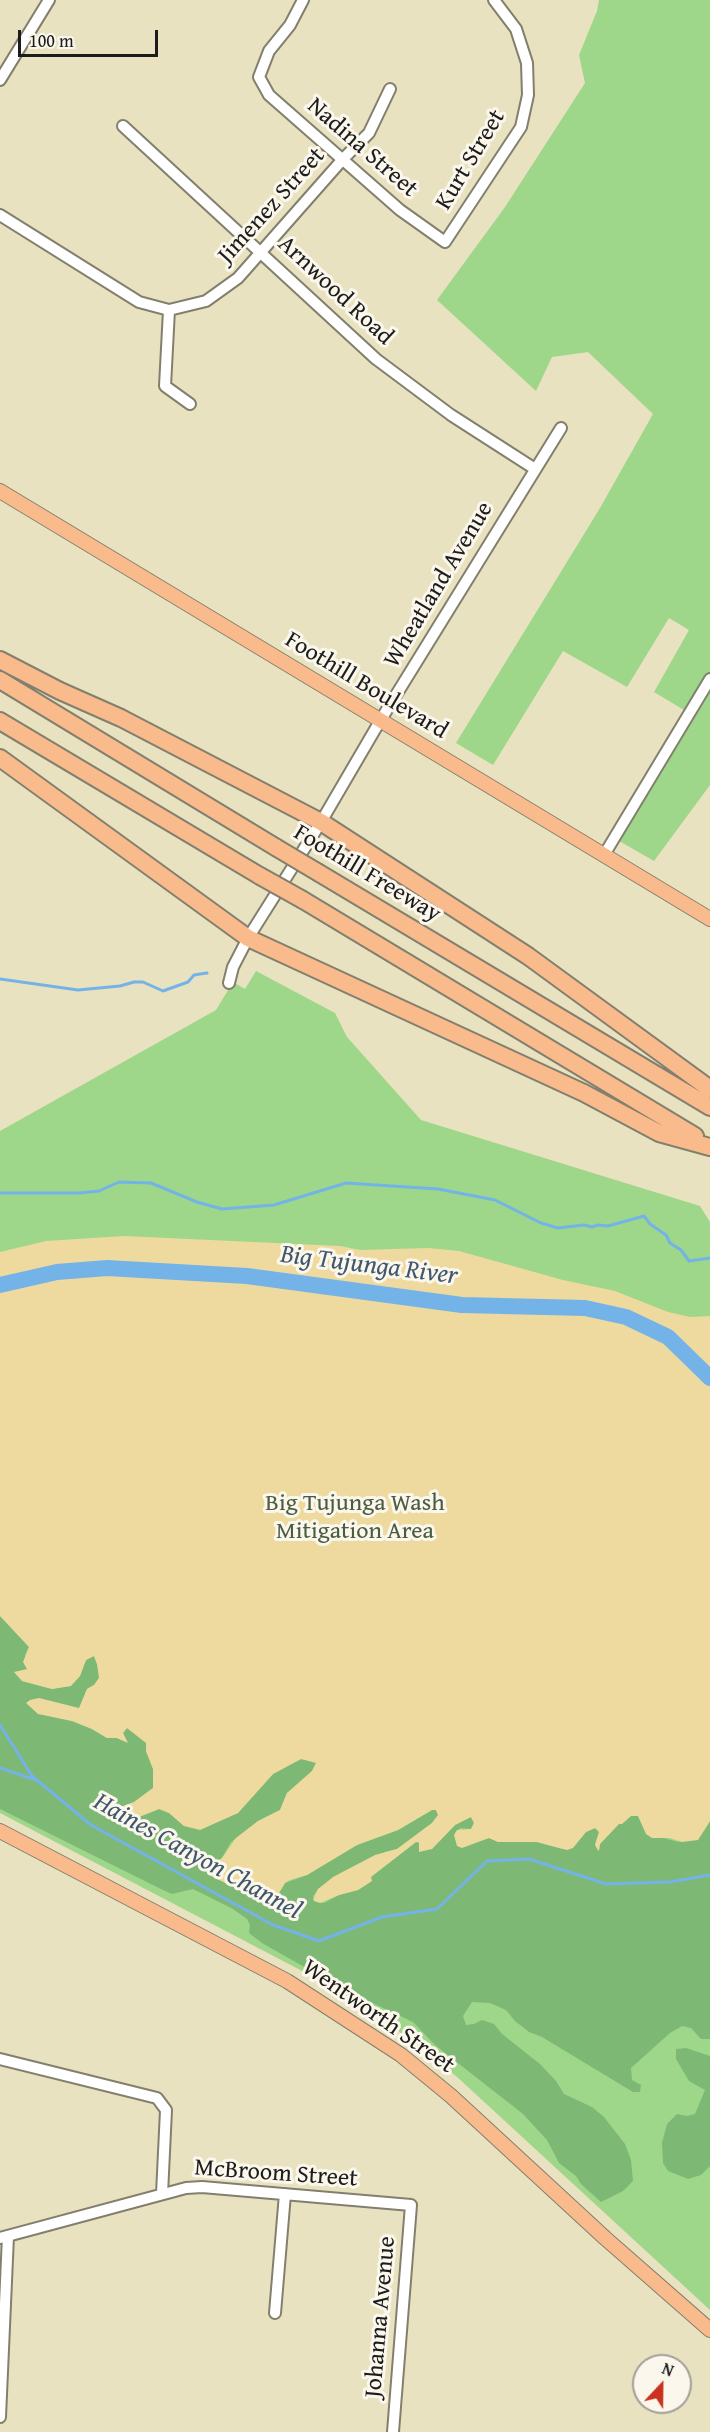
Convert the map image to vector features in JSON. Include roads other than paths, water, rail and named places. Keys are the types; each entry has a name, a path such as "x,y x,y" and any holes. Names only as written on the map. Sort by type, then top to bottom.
{"highway":[{"path":"0,660 60,691 121,718 321,822 528,956 710,1089"},
{"name":"Foothill Freeway","path":"0,680 710,1107"},
{"path":"0,721 303,900 710,1146"},
{"path":"0,758 248,938 584,1093 660,1133 710,1146"}],"main road":[{"name":"Foothill Boulevard","path":"0,492 710,919"},
{"name":"Wentworth Street","path":"0,1831 287,1981 401,2055 459,2103 605,2238 710,2330"}],"street":[{"path":"0,80 49,0"},
{"name":"Nadina Street","path":"303,0 290,25 269,51 260,77 269,95 400,210 445,242"},
{"name":"Kurt Street","path":"445,242 521,127 528,95 527,63 516,29 494,0"},
{"name":"Jimenez Street","path":"0,216 139,302 169,310 206,301 238,278 343,159 369,133 390,89"},
{"name":"Arnwood Road","path":"123,126 376,359 451,415 535,469"},
{"path":"169,310 165,386 190,404"},
{"name":"Wheatland Avenue","path":"229,983 233,968 248,938 561,428"},
{"path":"604,855 710,679"},
{"path":"0,2059 157,2098 166,2110 162,2194"},
{"name":"McBroom Street","path":"4,2237 186,2188 202,2187 411,2205"},
{"path":"275,2313 285,2194"},
{"name":"Johanna Avenue","path":"393,2432 411,2205"},
{"path":"0,2417 4,2237"}],"waterway":[{"path":"0,979 78,990 143,982 163,991 188,982 194,975 207,973"},
{"path":"0,1193 80,1193 99,1191 119,1182 151,1183 197,1202 222,1209 274,1205 346,1183 438,1189 495,1200 541,1223 558,1228 584,1225 608,1226 644,1216 650,1224 666,1235 670,1243 681,1250 689,1261 710,1258"},
{"name":"Big Tujunga River","path":"0,1285 57,1272 107,1268 247,1276 462,1305 585,1308 626,1317 668,1337 710,1378"},
{"name":"Haines Canyon Channel","path":"0,1725 32,1776 91,1825 273,1925 319,1941 382,1917 437,1909 487,1861 529,1859 606,1884 670,1882 710,1875"},
{"path":"0,1768 36,1780"}],"park label":[{"name":"Big Tujunga Wash Mitigation Area","path":"355,1518"}]}
